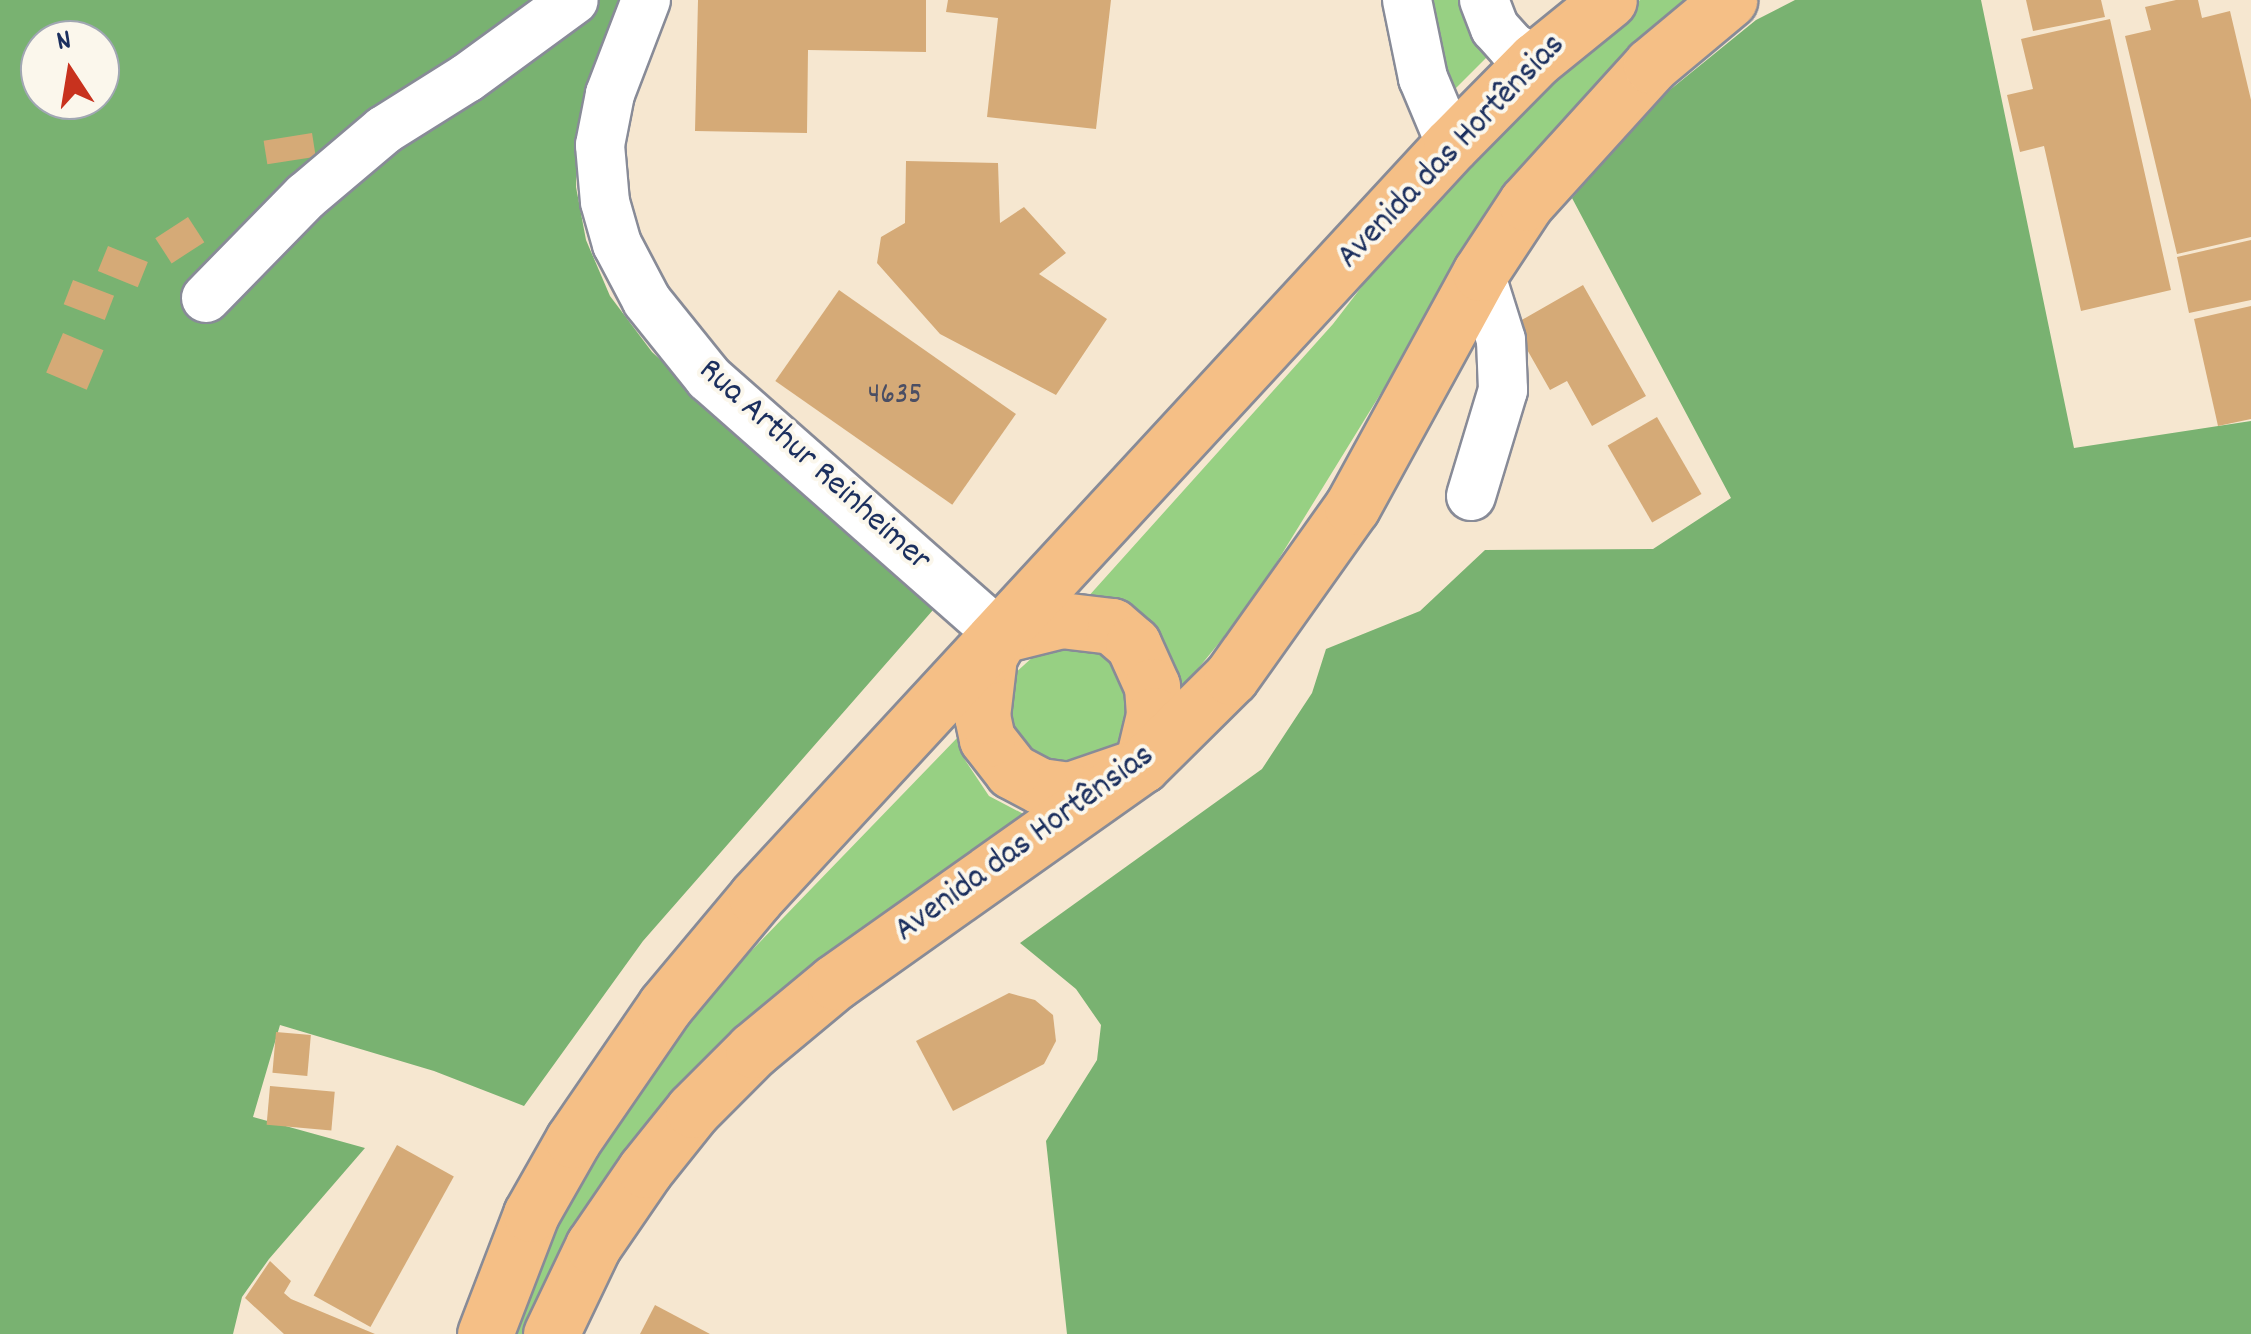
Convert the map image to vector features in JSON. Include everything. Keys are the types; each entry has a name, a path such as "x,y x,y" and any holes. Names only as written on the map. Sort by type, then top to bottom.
{"main road":[{"name":"Avenida das Hortênsias","path":"484,1334 531,1214 613,1076 664,1006 846,797 1001,635 1451,145 1535,60 1608,0"},
{"name":"Avenida das Hortênsias","path":"551,1334 592,1246 645,1170 694,1110 753,1050 868,958 1142,765 1231,677 1352,506 1480,272 1526,204 1576,143 1650,65 1729,0"},
{"path":"1062,620 1088,621 1112,626 1134,644 1152,686 1153,700 1153,732 1142,765 1069,790 1040,786 1012,772 987,738 982,716 989,656 1001,635 1062,620"}],"street":[{"path":"206,298 306,196 384,130 468,78 574,0"},
{"name":"Rua Arthur Reinheimer","path":"646,0 610,94 600,145 605,202 616,244 647,301 710,378 1001,635"},
{"path":"1407,0 1422,78 1451,145"},
{"path":"1484,0 1495,28 1512,46 1535,60"},
{"path":"1471,496 1503,390 1501,340 1480,272"}],"green space":[{"path":"0,0 625,0 578,137 576,187 586,240 610,296 652,352 933,610 643,941 524,1106 434,1071 280,1025 253,1117 365,1148 269,1259 242,1297 233,1334 0,1334"},
{"path":"1424,0 1458,0 1469,32 1490,54 1448,96"},
{"path":"1640,0 1697,0 1466,255 1251,604 1169,704 1078,608 1333,324 1444,180"},
{"path":"1795,0 1981,0 2074,448 2251,421 2251,1334 1067,1334 1046,1141 1097,1060 1101,1025 1076,989 1020,943 1262,769 1312,693 1326,649 1420,611 1485,550 1653,549 1731,498 1572,198 1655,102 1756,20"},
{"path":"1064,642 1103,651 1119,664 1133,701 1123,741 1109,755 1047,765 1015,738 1007,717 1013,675 1044,647"},
{"path":"958,737 965,760 989,796 1033,819 894,914 527,1334 504,1334 552,1214 699,1005"}],"building":[{"path":"698,0 926,0 926,52 808,50 807,133 695,131"},
{"path":"948,0 1111,0 1096,129 987,117 998,18 946,12"},
{"path":"2026,0 2101,0 2105,17 2033,31"},
{"path":"2198,0 2202,18 2230,11 2251,100 2251,237 2177,254 2125,36 2151,30 2145,7"},
{"path":"2110,19 2171,290 2081,311 2044,146 2020,152 2007,95 2033,89 2021,39"},
{"path":"312,133 316,157 267,164 264,141"},
{"path":"906,161 998,163 1000,223 1024,207 1066,253 1039,274 1107,319 1056,395 940,334 877,263 881,237 905,223"},
{"path":"188,217 204,242 172,263 155,238"},
{"path":"2251,240 2251,300 2189,313 2177,257"},
{"path":"108,246 148,262 138,287 98,271"},
{"path":"73,280 114,296 105,320 64,304"},
{"path":"1583,285 1646,396 1592,426 1567,381 1550,390 1513,325"},
{"path":"839,290 1016,414 952,505 775,381"},
{"path":"2251,306 2251,419 2218,426 2194,319"},
{"path":"63,333 104,350 87,390 46,373"},
{"path":"1657,417 1702,494 1652,523 1608,446"},
{"path":"1009,993 1035,1000 1053,1015 1056,1041 1044,1064 953,1111 916,1041"},
{"path":"276,1032 311,1035 307,1076 272,1073"},
{"path":"270,1086 335,1092 331,1131 267,1125"},
{"path":"397,1145 454,1177 370,1327 314,1295"},
{"path":"270,1261 291,1281 284,1293 291,1299 375,1334 284,1334 245,1298"},
{"path":"655,1305 710,1334 640,1334"}]}
